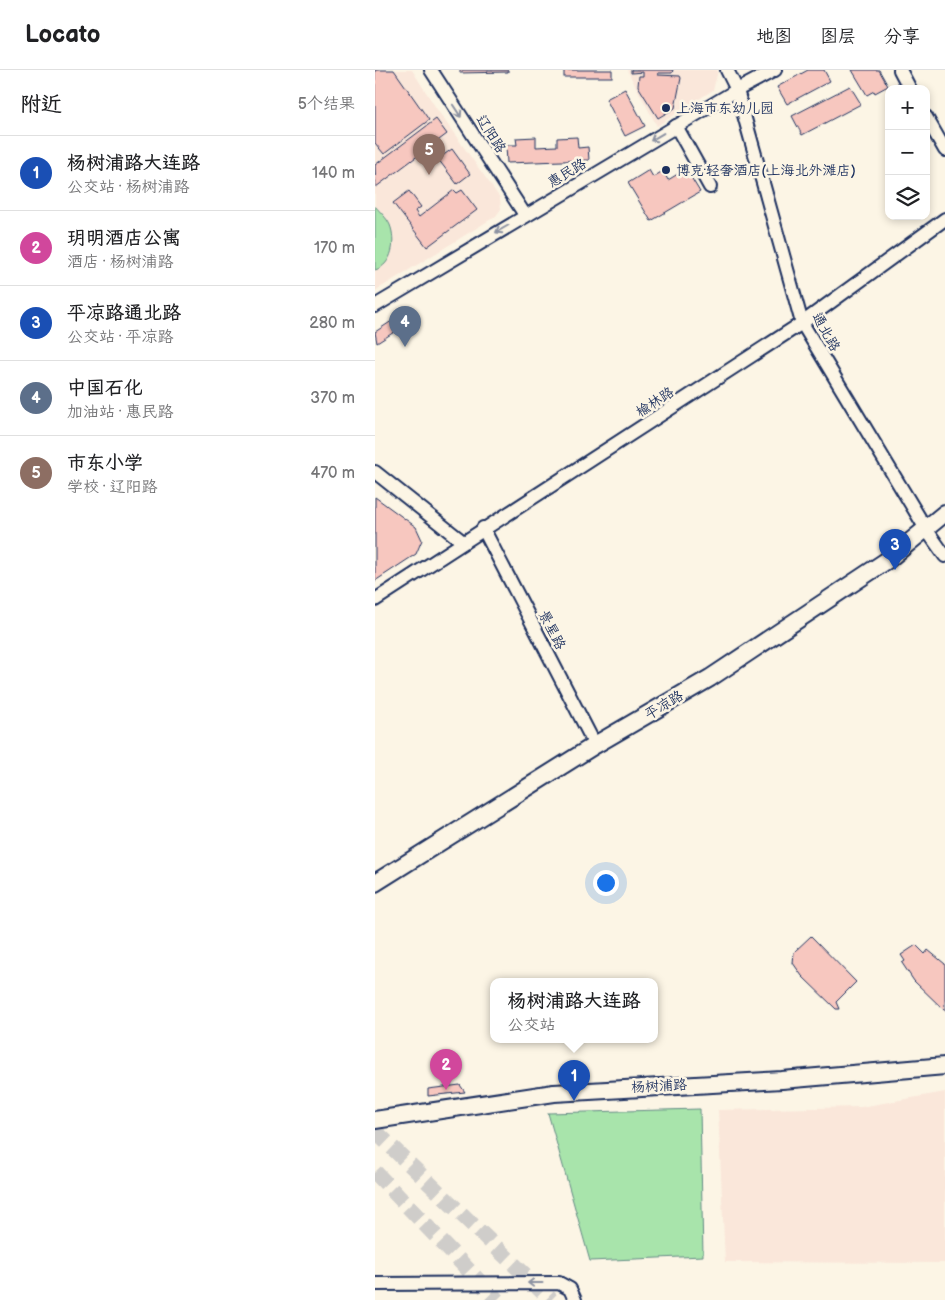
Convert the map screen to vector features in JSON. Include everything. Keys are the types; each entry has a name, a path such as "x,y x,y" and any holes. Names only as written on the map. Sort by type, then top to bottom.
{"main road":[{"name":"平凉路","path":"375,883 595,745 710,678 889,559 945,513"},
{"name":"杨树浦路","path":"375,1120 554,1093 782,1080 945,1066"}],"street":[{"name":"辽阳路","path":"431,70 525,215"},
{"name":"通北路","path":"727,70 737,90 802,323 926,529 945,556"},
{"name":"惠民路","path":"375,306 525,215 737,90 775,70"},
{"path":"900,70 908,85"},
{"path":"930,124 945,150"},
{"path":"676,126 710,186"},
{"name":"榆林路","path":"375,600 483,528 599,457 802,323 945,219"},
{"path":"375,472 463,542"},
{"name":"景星路","path":"483,528 595,745"},
{"path":"375,1284 559,1283 570,1289 575,1300"}],"shaded area":[{"path":"375,70 412,70 438,111 500,198 501,209 496,216 375,291"},
{"name":"上海市东幼儿园","path":"627,70 718,71 713,90 657,126"},
{"path":"945,1092 945,1263 725,1262 718,1110 861,1107"}],"green space":[{"path":"375,206 389,222 393,245 386,263 375,270"},
{"path":"700,1109 703,1256 590,1261 548,1113"}],"building":[{"path":"375,70 394,70 429,120 384,154 375,143"},
{"path":"460,70 508,70 508,72 460,73"},
{"path":"564,70 612,70 612,77 564,77"},
{"path":"631,70 673,70 672,73 658,73 658,75 680,76 675,108 658,118 638,86 639,76 643,76 643,72 631,73"},
{"path":"808,70 824,70 830,81 787,104 777,87"},
{"path":"852,70 879,70 887,85 875,93 874,91 867,95"},
{"path":"850,86 861,104 802,135 792,116"},
{"path":"625,89 645,126 625,136 606,99"},
{"path":"436,119 447,134 376,187 375,165"},
{"path":"536,137 536,147 557,146 557,138 577,137 578,148 588,147 589,160 507,163 506,145 517,145 516,138"},
{"path":"452,149 470,174 457,184 438,159"},
{"path":"686,169 700,192 651,221 628,183 649,170 653,177 663,171 668,180"},
{"path":"454,190 457,193 462,190 477,210 427,247 393,203 409,191 421,207 415,211 419,217"},
{"path":"407,311 413,320 377,343 375,332"},
{"path":"375,497 416,527 422,540 416,554 375,581"},
{"path":"811,936 856,982 836,1002 839,1009 836,1009 802,976 793,963 794,952"},
{"path":"916,945 925,954 928,950 945,964 945,1011 914,981 902,963 905,961 901,955"},
{"path":"460,1085 465,1092 428,1096 428,1089"}],"tunnel":[{"path":"375,1131 551,1300"},
{"path":"375,1172 497,1300"}],"place":[{"name":"上海市东幼儿园","path":"666,108"},
{"name":"博克·轻奢酒店(上海北外滩店)","path":"666,170"},
{"name":"市东小学","path":"429,175"},
{"name":"中国石化","path":"405,347"},
{"name":"平凉路通北路","path":"895,570"},
{"name":"玥明酒店公寓","path":"446,1090"},
{"name":"杨树浦路大连路","path":"574,1101"}]}
